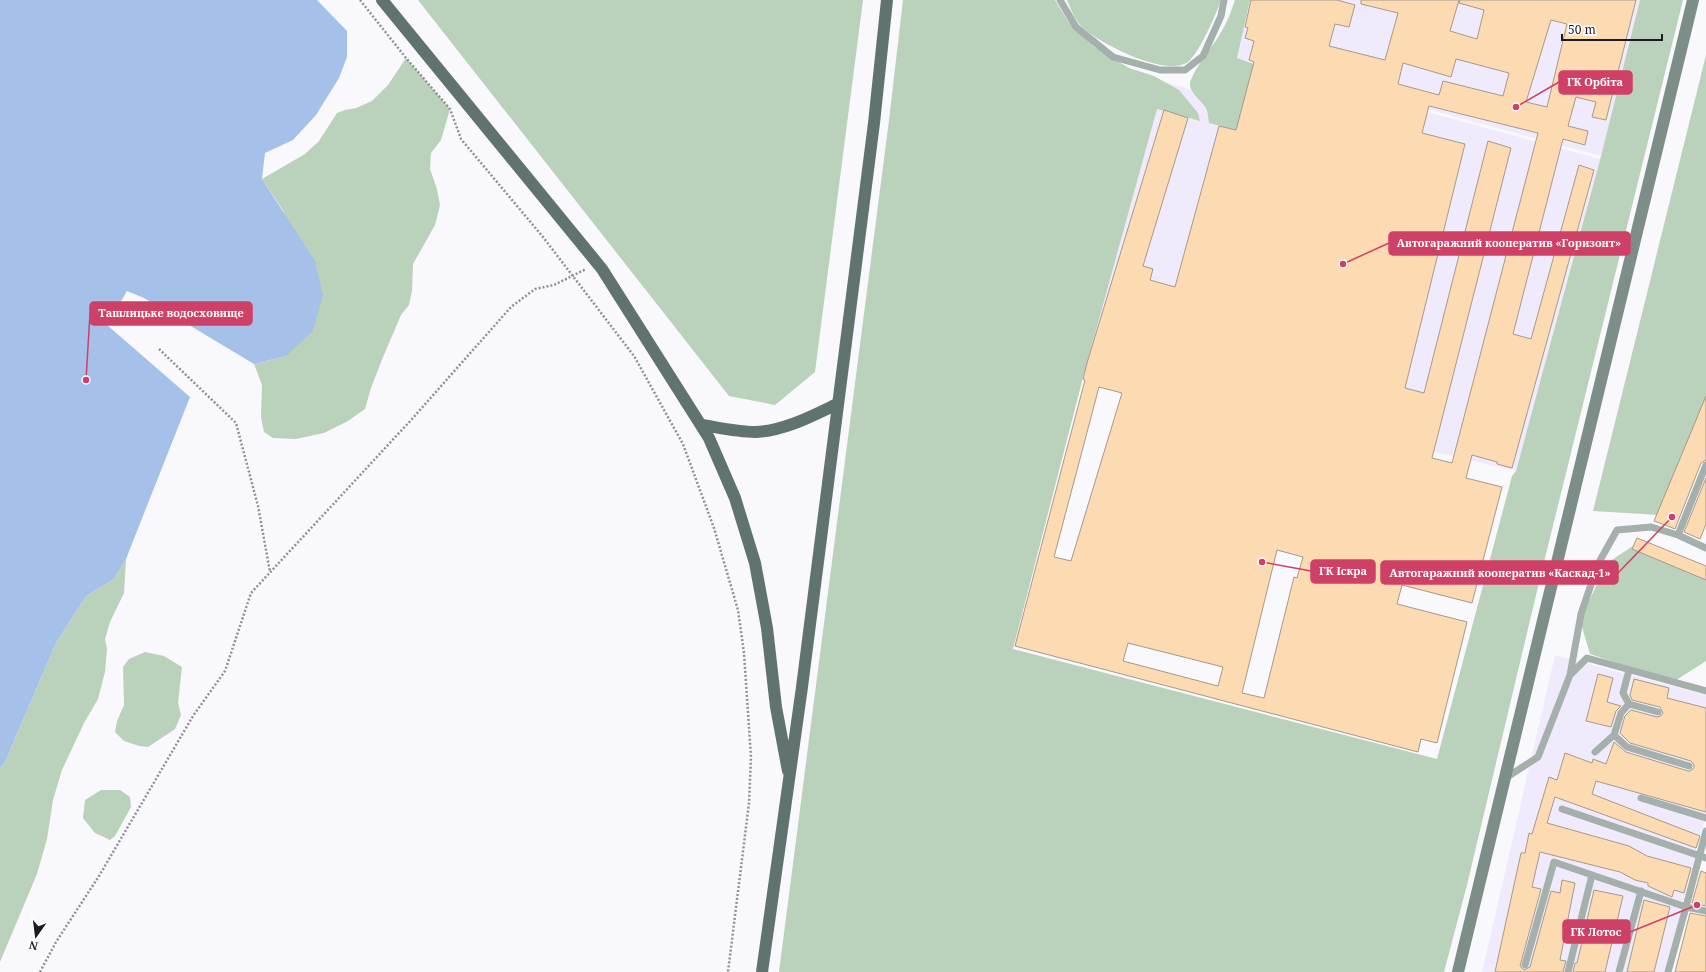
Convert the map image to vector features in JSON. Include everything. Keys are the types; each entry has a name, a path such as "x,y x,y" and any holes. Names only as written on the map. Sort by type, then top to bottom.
{"main road":[{"path":"382,0 598,263 702,425 730,484 755,564 767,628 778,724 789,780"},
{"path":"762,972 789,780 874,123 884,3"},
{"path":"702,425 741,431 767,431 804,419 837,404"}],"street":[{"path":"1458,972 1692,0"}],"lane":[{"path":"1060,0 1076,27 1114,57 1160,70 1185,70 1203,56 1221,16 1224,0"},
{"path":"1678,535 1706,465"},
{"path":"1504,779 1538,757 1570,675 1581,614 1598,564 1617,530 1650,527 1678,535 1706,548"},
{"path":"1570,675 1587,658 1706,692"},
{"path":"1629,670 1623,693 1629,704 1658,712"},
{"path":"1595,752 1614,735 1621,713 1629,704"},
{"path":"1614,735 1627,747 1689,766"},
{"path":"1641,798 1706,818"},
{"path":"1562,809 1703,857"},
{"path":"1668,972 1686,907 1703,857 1706,831"},
{"path":"1525,965 1554,862 1686,907 1706,911"},
{"path":"1568,972 1592,875"},
{"path":"1619,972 1641,891"}],"path":[{"path":"360,0 406,58 450,109 461,139 543,237 634,356 683,444 714,528 738,610 744,653 751,757 749,803 728,972"},
{"path":"40,972 56,942 99,876 193,716 225,671 251,593 412,419 510,307 535,289 554,285 598,263"},
{"path":"159,348 236,423 258,506 270,572"}],"shaded area":[{"path":"1250,0 1640,0 1601,156 1237,58"},
{"path":"1251,64 1600,159 1516,471 1085,370 1164,82 1241,104"},
{"path":"1555,655 1706,695 1706,814 1665,972 1482,972"}],"green space":[{"path":"418,0 863,0 815,372 775,405 729,396"},
{"path":"903,0 1055,0 1070,24 1095,47 1129,68 1154,76 1179,90 1198,113 1200,121 1157,109 1085,370 1013,649 1437,759 1512,476 1516,471 1601,156 1640,0 1683,0 1542,570 1467,885 1444,972 779,972 889,120"},
{"path":"1067,0 1221,0 1202,42 1188,62 1178,66 1165,66 1133,56 1117,49 1091,34 1079,24"},
{"path":"1235,0 1250,0 1237,58 1254,64 1236,130 1209,123 1206,108 1190,86 1190,81 1197,68 1225,26"},
{"path":"1706,55 1706,406 1659,515 1593,511"},
{"path":"406,58 450,109 441,140 431,153 430,169 437,189 440,205 435,225 413,264 412,291 409,305 401,315 383,357 365,409 348,421 324,433 296,439 273,438 264,432 261,417 262,385 254,364 286,356 284,212 262,179 305,154 319,141 337,113 356,108 372,101 388,85"},
{"path":"1636,544 1706,574 1706,661 1673,682 1590,654 1580,620 1607,563"},
{"path":"126,559 124,593 110,622 105,639 107,649 105,672 98,699 84,723 62,770 53,800 47,839 37,874 0,962 0,768 4,764 56,643 86,596 114,579"},
{"path":"145,652 164,656 182,667 178,703 181,715 175,729 148,747 139,746 124,741 115,732 117,721 124,705 123,667 129,659"},
{"path":"101,790 120,790 130,797 131,807 115,836 110,840 95,833 83,818 85,800"}],"water":[{"path":"0,0 317,0 347,31 347,57 339,78 316,115 293,140 265,153 262,179 315,261 323,295 313,331 286,356 254,364 144,298 127,291 107,325 190,397 126,559 114,579 86,596 56,643 4,764 0,768"}],"building":[{"path":"1251,0 1337,0 1355,5 1349,27 1335,24 1329,46 1385,60 1398,13 1361,4 1361,0 1459,0 1450,31 1477,39 1484,10 1459,3 1460,0 1636,0 1606,120 1592,117 1596,102 1576,97 1568,126 1588,131 1585,145 1563,139 1513,334 1531,339 1579,165 1594,170 1512,468 1472,455 1466,478 1502,487 1472,603 1402,585 1397,604 1467,622 1437,743 1421,739 1418,752 1015,646 1085,380 1083,379 1087,363 1164,110 1188,118 1143,266 1153,269 1150,280 1175,287 1219,126 1236,130 1254,62 1249,60 1254,41 1245,38 1248,28 1245,27","holes":["1551,20 1567,24 1547,107 1526,102","1456,59 1509,73 1503,96 1443,81 1439,95 1398,84 1403,63 1451,77","1429,106 1538,133 1452,463 1432,458 1511,148 1488,141 1424,393 1405,388 1465,144 1422,133","1099,387 1122,393 1071,561 1054,557","1277,550 1303,557 1297,578 1294,577 1264,698 1242,693","1128,643 1223,667 1218,686 1123,661"]},
{"path":"1706,396 1706,460 1701,463 1675,529 1654,521"},
{"path":"1706,478 1706,524 1700,539 1684,532"},
{"path":"1637,538 1706,566 1706,580 1632,549"},
{"path":"1598,674 1613,678 1607,702 1621,706 1616,711 1611,727 1586,721"},
{"path":"1634,679 1669,688 1667,698 1706,708 1706,812 1596,781 1592,794 1700,836 1696,848 1555,797 1547,823 1629,846 1647,856 1691,868 1684,893 1674,890 1672,897 1648,886 1648,883 1635,880 1620,872 1540,852 1532,887 1541,889 1520,966 1524,970 1530,967 1551,891 1560,893 1562,880 1575,883 1560,960 1566,961 1563,972 1495,972 1521,853 1525,853 1529,833 1532,834 1549,777 1557,780 1565,753 1592,763 1593,759 1606,764 1614,742 1626,752 1688,771 1694,768 1691,761 1630,743 1620,733 1625,716 1631,710 1657,717 1661,716 1663,713 1660,707 1632,700 1630,695"},
{"path":"1701,871 1706,873 1706,906 1692,903"},
{"path":"1594,890 1623,896 1605,972 1573,972 1575,963 1577,963"},
{"path":"1644,900 1670,907 1654,972 1627,972"},
{"path":"1690,913 1706,916 1706,972 1675,972"}],"place":[{"name":"ГК Орбіта","path":"1516,107"},
{"name":"Автогаражний кооператив «Горизонт»","path":"1343,264"},
{"name":"Ташлицьке водосховище","path":"86,380"},
{"name":"Автогаражний кооператив «Каскад-1»","path":"1672,517"},
{"name":"ГК Іскра","path":"1262,562"},
{"name":"ГК Лотос","path":"1697,905"}]}
